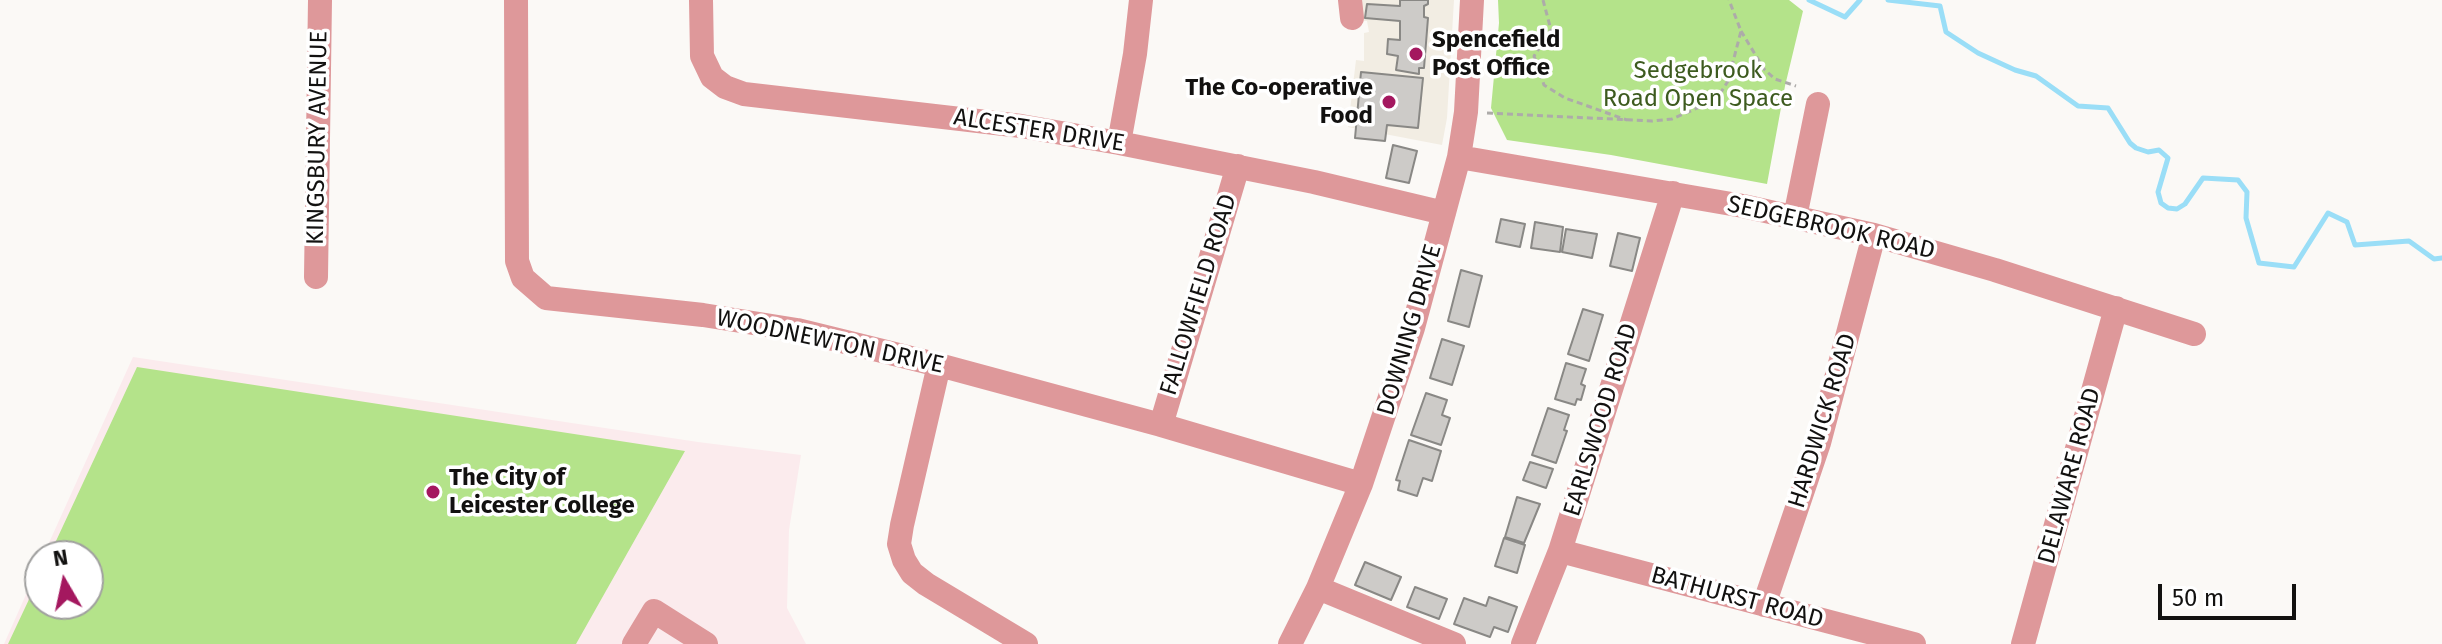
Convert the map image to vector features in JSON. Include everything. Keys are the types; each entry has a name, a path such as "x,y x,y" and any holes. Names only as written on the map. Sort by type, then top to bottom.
{"street":[{"name":"KINGSBURY AVENUE","path":"316,277 320,0"},
{"name":"WOODNEWTON DRIVE","path":"516,0 517,261 523,278 546,298 703,315 797,330 1161,425 1361,484"},
{"name":"ALCESTER DRIVE","path":"701,0 702,56 712,77 725,87 744,94 1006,124 1119,143 1238,166 1444,213"},
{"path":"1119,143 1141,0"},
{"name":"DOWNING DRIVE","path":"1290,644 1318,588 1361,484 1413,328 1459,157 1466,112 1472,0"},
{"path":"1795,217 1818,104"},
{"name":"SEDGEBROOK ROAD","path":"1459,157 1673,193 1874,235 2194,334"},
{"name":"FALLOWFIELD ROAD","path":"1161,425 1238,166"},
{"name":"EARLSWOOD ROAD","path":"1523,644 1560,551 1673,193"},
{"name":"HARDWICK ROAD","path":"1764,605 1819,443 1874,235"},
{"name":"DELAWARE ROAD","path":"2023,644 2116,308"},
{"path":"939,365 899,544 912,573 1026,644"},
{"name":"BATHURST ROAD","path":"1560,551 1914,644"},
{"path":"1318,588 1454,644"},
{"path":"634,644 654,611 706,644"}],"path":[{"path":"1543,0 1551,30 1534,56 1544,85 1565,98 1631,121"},
{"path":"1729,0 1741,31 1764,69 1775,79 1796,86"},
{"path":"1466,112 1631,121 1672,119 1718,97 1728,81 1741,31"}],"shaded area":[{"path":"1339,0 1454,0 1447,118 1442,145 1348,127 1356,60 1364,61 1364,33 1369,32 1367,21 1341,21"},
{"name":"The City of Leicester College","path":"133,357 801,455 789,530 787,608 806,644 4,644 24,599 24,620 104,620 104,540 50,540"}],"green space":[{"name":"Sedgebrook Road Open Space","path":"1498,0 1789,0 1803,11 1767,184 1611,155 1507,140 1491,108 1499,23"},
{"name":"The City of Leicester College","path":"137,367 685,451 576,644 8,644 24,610 24,620 104,620 104,540 56,540"}],"building":[{"path":"1400,0 1428,0 1424,6 1424,17 1428,18 1424,68 1419,68 1419,74 1396,70 1398,56 1387,54 1388,39 1400,40 1400,21 1365,18 1367,4 1400,6"},
{"name":"The Co-operative Food","path":"1361,72 1423,78 1418,128 1387,125 1385,141 1355,138"},
{"path":"1393,145 1417,151 1409,183 1386,178"},
{"path":"1501,219 1525,224 1520,247 1496,242"},
{"path":"1535,222 1563,227 1560,252 1531,248"},
{"path":"1566,229 1597,234 1592,258 1562,252"},
{"path":"1618,233 1640,238 1632,271 1610,266"},
{"path":"1461,270 1482,276 1469,327 1448,321"},
{"path":"1583,309 1603,315 1589,361 1568,354"},
{"path":"1442,339 1464,346 1452,385 1430,378"},
{"path":"1566,363 1586,369 1581,384 1585,386 1581,400 1577,399 1575,405 1555,399"},
{"path":"1426,393 1447,400 1442,415 1450,418 1441,445 1411,435"},
{"path":"1548,408 1569,415 1556,463 1532,455"},
{"path":"1409,440 1441,451 1432,481 1423,478 1417,496 1398,490 1400,481 1396,480"},
{"path":"1530,462 1553,469 1546,488 1523,480"},
{"path":"1517,497 1540,504 1524,543 1505,537"},
{"path":"1504,538 1525,545 1517,573 1495,566"},
{"path":"1365,562 1401,577 1391,600 1355,585"},
{"path":"1415,587 1447,599 1439,619 1407,607"},
{"path":"1489,597 1517,607 1508,632 1494,627 1490,637 1454,624 1464,598 1486,606"}],"waterway":[{"path":"1809,0 1845,17 1860,0"},
{"path":"1888,0 1940,6 1946,32 1978,53 2036,76 2078,106 2108,108 2130,143 2148,152 2159,150 2168,158 2158,192 2161,203 2168,208 2177,209 2185,204 2203,178 2238,180 2247,192 2246,218 2259,263 2294,267 2328,213 2347,222 2355,245 2409,241 2434,259 2442,258"}],"place":[{"name":"Spencefield Post Office","path":"1416,54"},
{"name":"The Co-operative Food","path":"1389,102"},
{"name":"The City of Leicester College","path":"433,492"}]}
